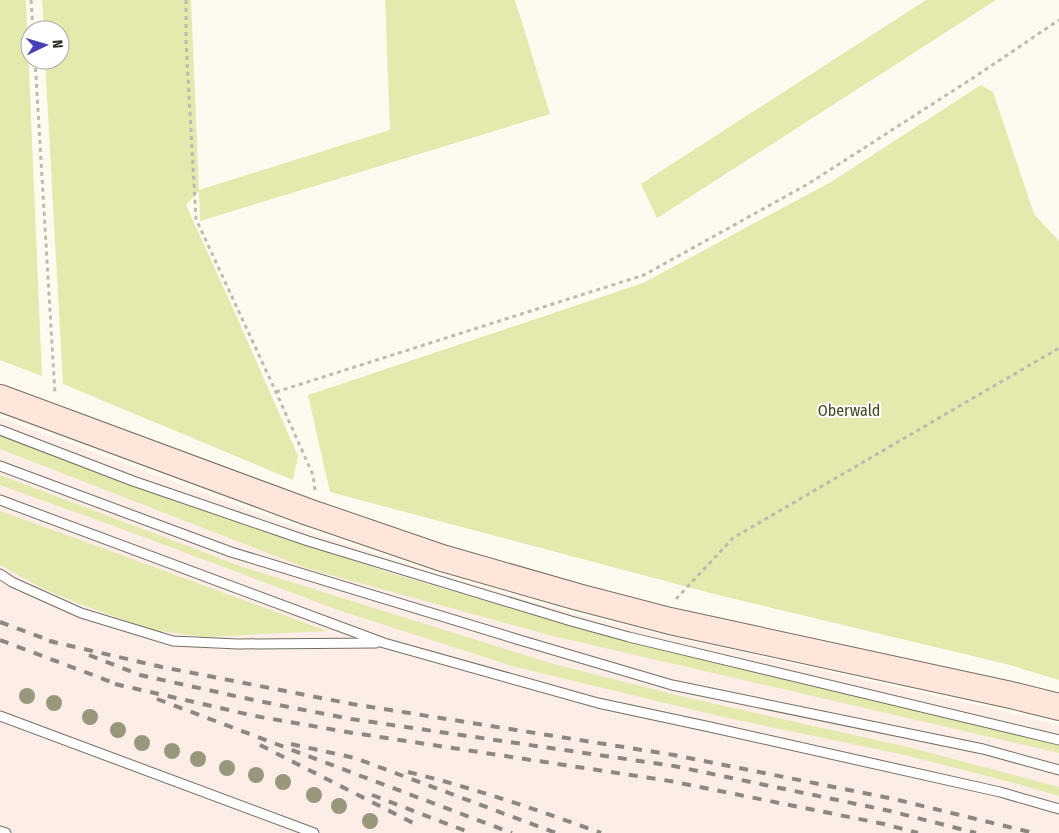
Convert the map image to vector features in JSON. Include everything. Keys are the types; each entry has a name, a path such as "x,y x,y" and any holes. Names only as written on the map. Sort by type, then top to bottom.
{"street":[{"path":"0,398 308,512 442,558 578,597 677,607 1059,707"}],"lane":[{"path":"0,430 134,481 308,540 571,621 629,637 1059,740"},
{"path":"0,466 231,552 672,685 983,749 1059,770"},
{"path":"0,500 384,643 598,703 1000,792 1059,809"},
{"path":"0,574 12,582 81,613 173,642 238,644 384,643"},
{"path":"0,716 314,833"},
{"path":"0,831 6,833"}],"path":[{"path":"31,0 32,20"},
{"path":"186,0 186,42 196,219 313,475 316,494 306,491"},
{"path":"276,392 644,275 808,184 1059,20"},
{"path":"36,70 56,399 48,416"},
{"path":"677,607 733,538 1059,348"}],"shaded area":[{"path":"0,418 310,532 435,573 569,612 1002,711 1059,726 1059,833 0,833"}],"green space":[{"path":"0,0 26,0 27,20 20,20 20,70 29,70 42,376 0,360"},
{"path":"42,0 191,0 199,190 390,130 385,0 515,0 550,114 200,221 199,191 186,205 298,456 293,480 63,384 46,70 70,70 70,20 43,20"},
{"path":"926,0 996,0 657,218 641,184"},
{"name":"Oberwald","path":"981,85 993,92 1034,214 1059,241 1059,680 1006,664 718,595 330,492 308,395 643,283 831,182"},
{"path":"0,435 127,484 393,574 607,636 1059,737 1059,753 553,636 309,569 0,449"},
{"path":"0,475 243,567 550,663 684,697 912,748 1059,787 1059,796 905,755 723,717 512,666 341,611 0,485"},
{"path":"0,511 327,631 206,637 152,630 77,603 42,588 0,565"}],"railway":[{"path":"0,622 54,642"},
{"path":"0,640 122,686"},
{"path":"49,641 162,667 352,704 674,755 894,799 1034,833"},
{"path":"89,655 140,675 258,701 351,719 674,766 890,811 976,833"},
{"path":"115,684 255,716 347,732 670,781 884,824 918,833"},
{"path":"157,699 512,833"},
{"path":"291,744 355,758 556,833"},
{"path":"260,745 417,825"},
{"path":"408,772 506,800 601,833"},
{"path":"372,795 471,833"}]}
